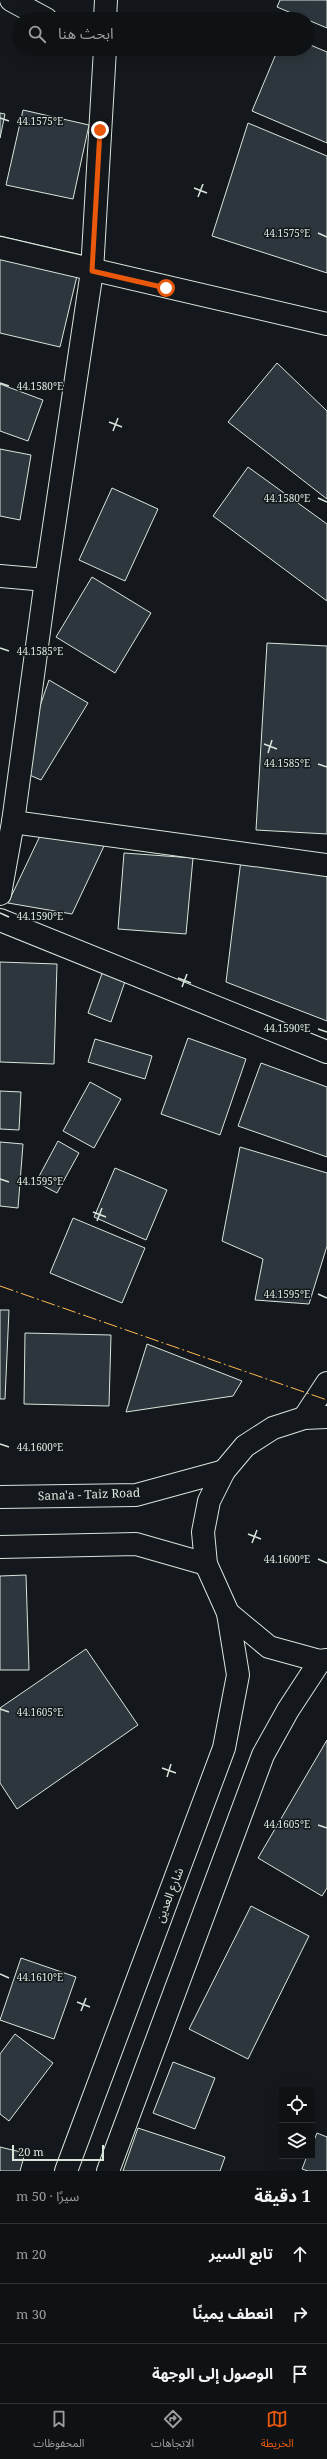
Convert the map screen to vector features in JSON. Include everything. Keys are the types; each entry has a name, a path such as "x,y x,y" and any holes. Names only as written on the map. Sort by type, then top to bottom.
{"main road":[{"path":"11,0 33,12"},
{"path":"105,12 106,0"},
{"path":"0,894 13,822 46,580 92,271 104,56"},
{"path":"0,248 92,271 327,324"},
{"path":"0,576 46,580"},
{"path":"13,822 327,865"},
{"path":"0,920 327,1052"},
{"path":"304,1418 327,1383"},
{"path":"108,2171 263,1755 288,1710 324,1660 269,1647 228,1612 206,1564 203,1532 209,1501 224,1471 245,1446 273,1428 304,1418 327,1417"},
{"name":"Sana'a - Taiz Road","path":"0,1497 136,1495 224,1471"},
{"path":"0,1547 136,1544 206,1564"},
{"name":"شارع العدين","path":"66,2171 224,1748 238,1675 228,1612"}],"building":[{"path":"280,0 327,0 327,28 315,23 315,12 289,12 277,7"},
{"path":"315,47 327,52 327,143 252,111 275,56 315,56"},
{"path":"23,110 89,125 73,199 6,185"},
{"path":"0,113 5,114 0,138"},
{"path":"248,123 327,156 327,273 212,236"},
{"path":"0,236 82,255 60,347 0,333"},
{"path":"277,363 327,411 327,499 228,422"},
{"path":"0,384 43,400 28,441 0,431"},
{"path":"0,449 31,455 20,520 0,516"},
{"path":"248,467 327,524 327,601 213,516"},
{"path":"112,488 158,509 125,581 79,560"},
{"path":"92,577 151,613 115,673 56,637"},
{"path":"267,643 327,646 327,834 256,830"},
{"path":"49,680 88,703 41,780 18,770"},
{"path":"49,817 113,827 72,914 8,903"},
{"path":"124,853 193,858 186,934 118,929"},
{"path":"241,860 327,866 327,1021 226,982"},
{"path":"0,962 57,964 54,1064 0,1062"},
{"path":"105,965 128,973 111,1022 88,1013"},
{"path":"188,1038 246,1059 220,1135 161,1114"},
{"path":"95,1039 152,1056 145,1079 88,1062"},
{"path":"261,1063 327,1087 327,1157 238,1126"},
{"path":"90,1082 121,1099 94,1148 63,1131"},
{"path":"0,1091 21,1092 19,1130 0,1129"},
{"path":"58,1141 79,1153 57,1193 36,1182"},
{"path":"0,1142 23,1144 18,1208 0,1206"},
{"path":"240,1147 327,1173 327,1246 309,1304 255,1300 263,1259 222,1241"},
{"path":"115,1168 167,1190 146,1240 94,1217"},
{"path":"73,1218 145,1248 122,1303 50,1273"},
{"path":"0,1310 9,1310 5,1399 0,1399"},
{"path":"25,1333 111,1335 109,1406 24,1404"},
{"path":"147,1344 242,1381 233,1396 126,1412"},
{"path":"26,1575 29,1670 0,1670 0,1576"},
{"path":"86,1649 138,1725 17,1809 0,1783 0,1708"},
{"path":"327,1740 327,1888 322,1896 258,1858"},
{"path":"251,1906 309,1936 248,2059 189,2029"},
{"path":"21,1958 76,1977 54,2039 0,2020"},
{"path":"15,2034 53,2063 9,2121 0,2114 0,2054"},
{"path":"173,2062 215,2078 195,2129 153,2113"},
{"path":"138,2128 225,2157 220,2171 123,2171"},
{"path":"317,2133 327,2137 327,2171 308,2171 302,2169 306,2159 315,2159 315,2138"},
{"path":"0,2147 25,2153 20,2171 0,2171"}],"power":[{"path":"0,1286 327,1400"}],"route":[{"path":"100,130 92,271 166,288"}]}
